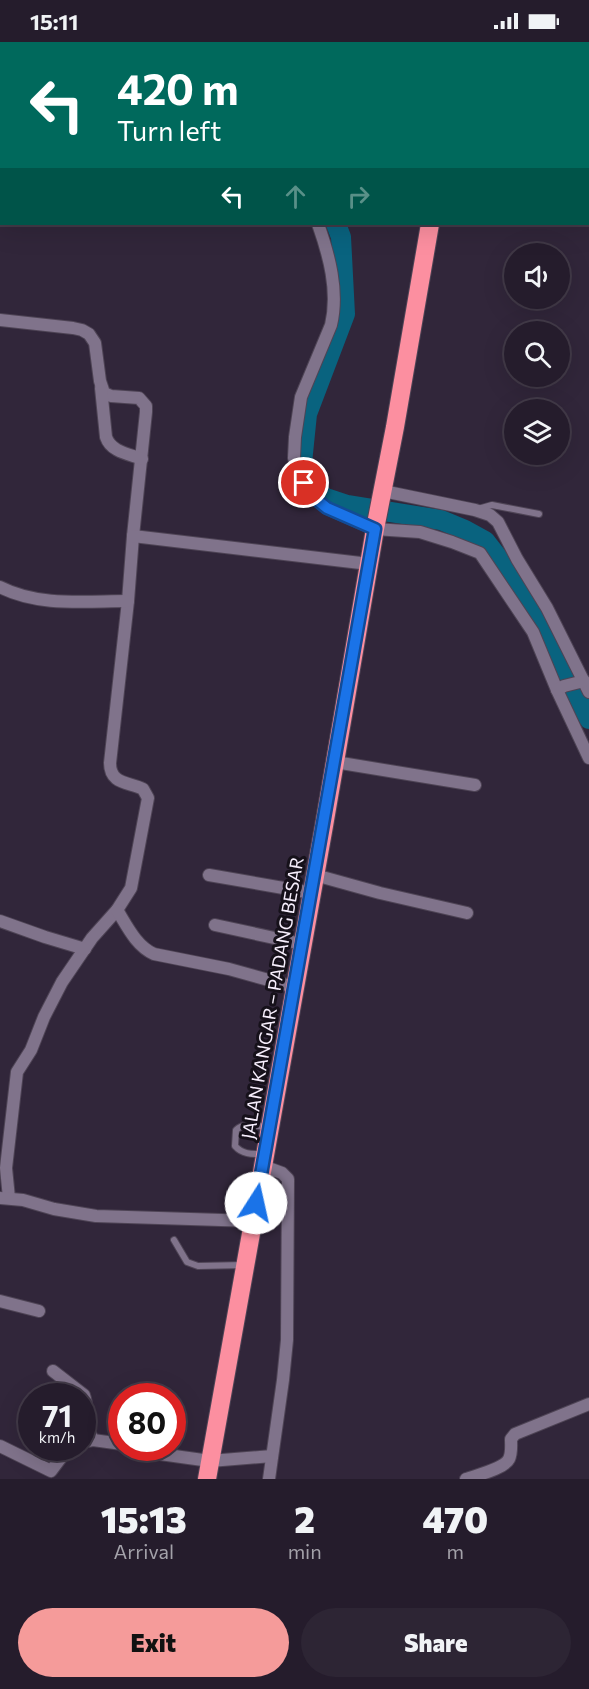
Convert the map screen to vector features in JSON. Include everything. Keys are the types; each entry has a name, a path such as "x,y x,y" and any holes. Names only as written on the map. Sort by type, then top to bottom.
{"highway":[{"name":"JALAN KANGAR – PADANG BESAR","path":"207,1479 430,225"}],"street":[{"path":"318,225 329,261 335,301 331,325 301,397 295,437 294,458 297,470 316,499 327,508 376,526 420,532 480,554 533,632 561,688 589,758"},
{"path":"0,320 73,328 86,332 92,337 95,343 106,437 109,445 142,459"},
{"path":"101,387 108,396 135,397 146,406 110,769 115,778 144,789 148,798 131,888 117,910 92,938 62,982 44,1017 31,1050 16,1074 5,1198 96,1216 253,1221"},
{"path":"383,493 475,510 490,515 498,522 517,559 548,608 584,685 561,688"},
{"path":"133,536 369,564"},
{"path":"0,587 13,593 49,601 128,601"},
{"path":"335,762 475,785"},
{"path":"209,875 312,893"},
{"path":"315,875 467,914"},
{"path":"117,910 147,951 229,969 294,987"},
{"path":"0,921 85,949"},
{"path":"215,925 302,944"},
{"path":"264,1160 288,1179 287,1340 269,1479"},
{"path":"0,1301 39,1311"},
{"path":"53,1371 68,1383"},
{"path":"466,1479 503,1465 509,1460 512,1450 511,1439 515,1434 589,1404"},
{"path":"0,1446 50,1475 59,1461"},
{"path":"186,1458 210,1461 272,1455"}],"lane":[{"path":"475,510 492,506 539,514"},
{"path":"264,1160 239,1151 235,1146 236,1130 247,1125 270,1127"},
{"path":"174,1240 187,1262 198,1266 245,1265"}],"waterway":[{"path":"336,225 341,237 345,314 307,414 302,463 323,497 347,505 441,520 485,541 520,586 589,719"}],"route":[{"path":"256,1203 375,529 327,508 316,499 304,483"}]}
